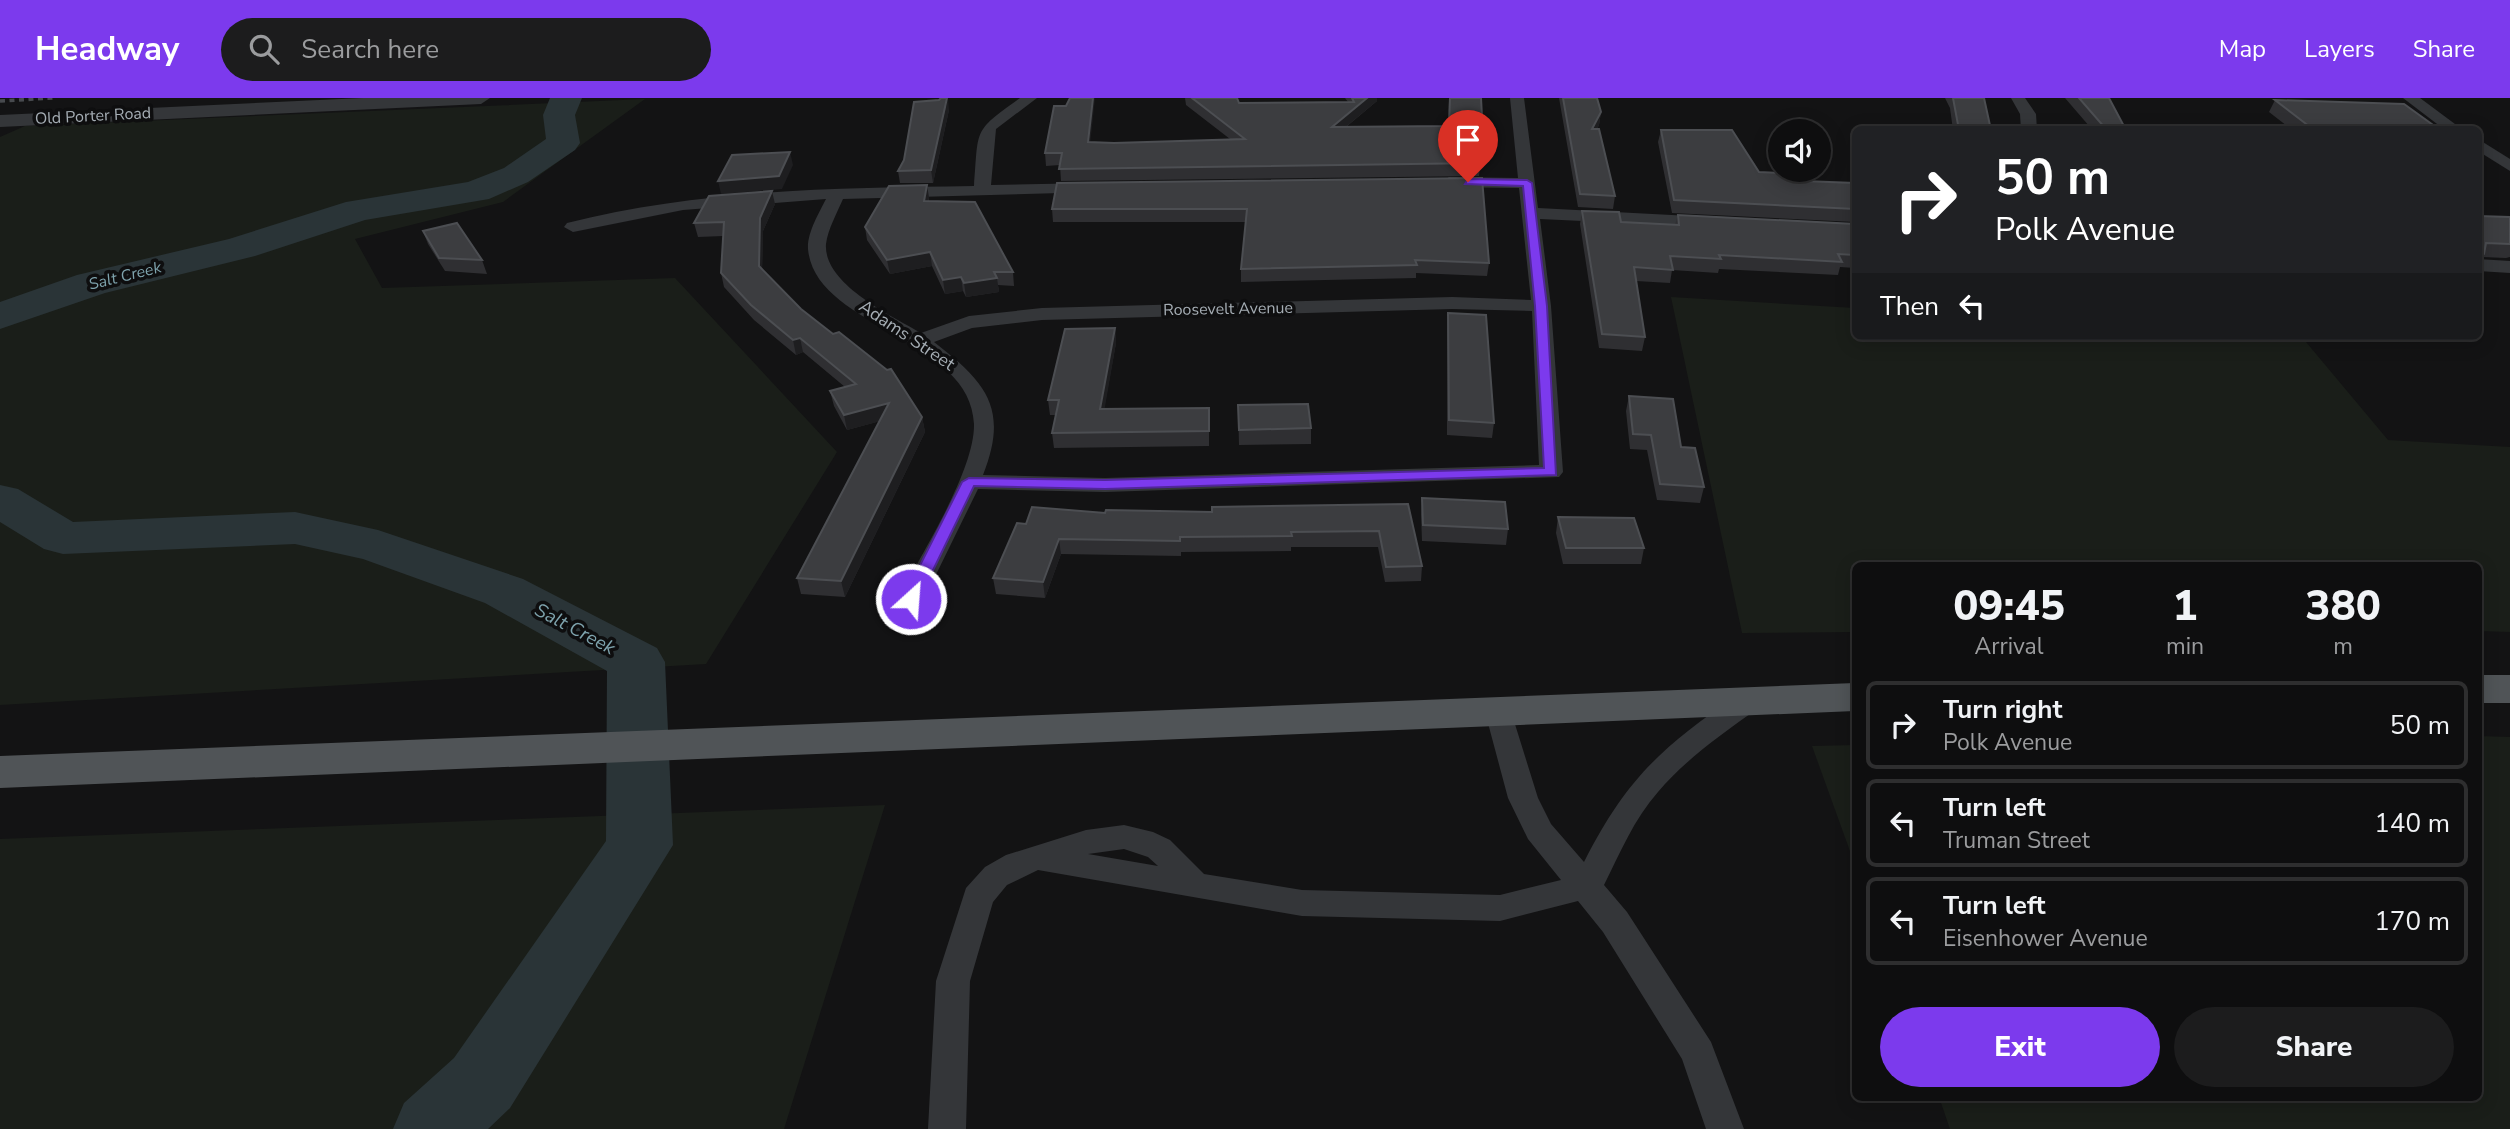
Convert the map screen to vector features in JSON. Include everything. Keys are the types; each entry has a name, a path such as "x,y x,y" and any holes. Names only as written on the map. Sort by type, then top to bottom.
{"main road":[{"path":"2482,689 2510,689"},
{"path":"0,772 1852,697"}],"street":[{"name":"Old Porter Road","path":"0,121 481,98"},
{"path":"982,190 986,134 990,126 1030,98"},
{"path":"969,482 1105,485 1551,472 1541,306 1517,98"},
{"path":"2018,98 2028,114 2029,126"},
{"path":"2410,98 2450,126"},
{"path":"2482,147 2510,166"},
{"path":"1429,182 1527,183"},
{"path":"573,227 660,205 836,194 1108,188"},
{"name":"Adams Street","path":"836,194 817,248 820,270 848,296 960,369 976,395 986,424 969,482 911,599"},
{"path":"1532,213 1730,223"},
{"path":"2482,265 2510,267"},
{"name":"Roosevelt Avenue","path":"919,341 969,322 1042,314 1452,303 1541,306"},
{"path":"947,1129 953,981 978,897 996,876 1017,864 1038,858 1302,903 1500,908 1587,886 1615,832 1646,785 1690,744 1747,702"},
{"path":"1499,712 1523,797 1539,831 1615,922 1698,1053 1725,1129"}],"shaded area":[{"path":"645,99 503,202 355,239 382,288 675,278 837,452 706,664 0,705 0,137 25,126"},
{"path":"1671,297 1852,308 1852,340 2304,340 2388,440 2510,447 2510,632 2482,631 2482,562 1852,562 1852,632 1742,633"},
{"path":"2482,736 2510,737 2510,1129 1950,1129 1940,1101 2482,1101"},
{"path":"1852,745 1852,857 1812,746"},
{"path":"885,805 784,1129 0,1129 0,839"}],"building":[{"path":"947,98 931,170 898,171 904,160 914,102"},
{"path":"1070,98 1093,98 1088,142 1114,143 1245,139 1192,98 1237,98 1239,103 1354,102 1352,98 1367,98 1332,127 1449,126 1450,98 1481,98 1484,154 1480,153 1481,163 1059,169 1062,153 1045,153 1054,106 1066,106"},
{"path":"1563,98 1597,98 1601,112 1592,129 1599,129 1615,196 1580,194"},
{"path":"1953,98 1984,98 1990,126 1958,126"},
{"path":"2079,98 2109,98 2124,126 2103,126"},
{"path":"2275,100 2404,104 2434,126 2309,126"},
{"path":"1661,130 1732,130 1759,172 1768,172 1768,182 1852,183 1852,209 1674,200"},
{"path":"790,152 779,176 718,181 732,155"},
{"path":"1482,178 1489,263 1415,260 1417,265 1241,269 1247,209 1052,209 1057,183"},
{"path":"927,185 924,201 975,202 1013,272 994,272 997,278 964,283 961,277 943,280 930,252 887,260 865,227 889,186"},
{"path":"772,191 760,218 759,266 801,309 833,334 839,332 887,370 891,369 922,417 841,581 797,578 889,403 844,415 830,391 856,384 800,338 793,340 751,305 721,273 724,222 694,223 709,196"},
{"path":"1582,211 1619,212 1621,222 1679,225 1678,215 1852,224 1852,255 1838,254 1842,262 1719,255 1721,259 1670,256 1673,270 1634,267 1645,337 1602,334"},
{"path":"2482,216 2510,217 2510,244 2486,243 2484,254"},
{"path":"457,223 482,260 439,258 423,231"},
{"path":"1448,313 1486,315 1494,423 1449,420"},
{"path":"1115,328 1100,409 1209,408 1209,431 1052,433 1059,400 1048,400 1065,329"},
{"path":"1629,396 1673,399 1681,447 1695,448 1704,487 1660,484 1651,435 1633,434"},
{"path":"1308,404 1311,428 1239,430 1238,405"},
{"path":"1422,498 1505,502 1508,529 1423,525"},
{"path":"1408,504 1422,566 1386,567 1379,531 1291,532 1292,536 1180,537 1180,541 1059,539 1043,582 993,578 1017,523 1026,524 1032,507 1105,513 1106,510 1212,512 1212,507"},
{"path":"1558,517 1634,518 1644,548 1566,548"}],"waterway":[{"name":"Salt Creek","path":"0,316 91,284 241,248 359,210 476,191 516,175 563,143 559,115 566,98"},
{"name":"Salt Creek","path":"0,500 63,538 295,528 378,546 504,591 636,662 639,845 482,1083 433,1129"}],"railway":[{"path":"0,101 53,98"}],"route":[{"path":"911,599 969,482 1105,485 1551,472 1541,306 1527,183 1468,182"}]}
